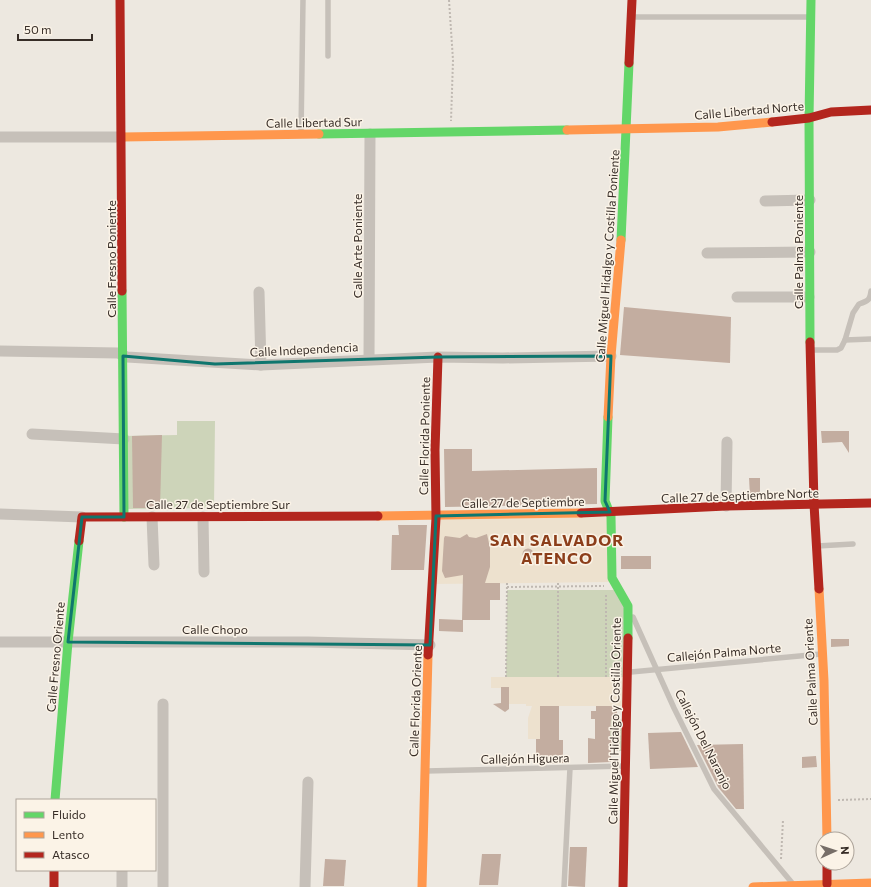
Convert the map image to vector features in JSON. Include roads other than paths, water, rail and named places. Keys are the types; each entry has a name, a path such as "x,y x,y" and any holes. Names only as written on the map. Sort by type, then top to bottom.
{"street":[{"name":"Calle Fresno Poniente","path":"120,0 124,517"},
{"name":"Calle Miguel Hidalgo y Costilla Poniente","path":"610,512 604,501 611,356 623,220 628,128 632,0"},
{"name":"Calle Palma Poniente","path":"811,0 809,118 809,297 814,504"},
{"name":"Calle Libertad Norte","path":"628,128 718,127 809,118 816,114 836,111 871,110"},
{"name":"Calle Libertad Sur","path":"0,137 301,135 628,128"},
{"name":"Calle Arte Poniente","path":"369,359 370,134"},
{"path":"765,201 810,200"},
{"path":"708,253 810,252"},
{"path":"259,292 261,366"},
{"path":"737,297 809,297"},
{"name":"Calle Independencia","path":"0,351 118,353 123,356 200,363 261,366 369,359 438,357 503,358 611,356"},
{"name":"Calle Florida Poniente","path":"436,516 438,357"},
{"path":"32,434 124,439"},
{"path":"726,506 727,442"},
{"name":"Calle 27 de Septiembre Norte","path":"610,512 726,506 871,503"},
{"name":"Calle Palma Oriente","path":"814,504 827,800 827,831"},
{"name":"Calle 27 de Septiembre","path":"436,516 610,512"},
{"name":"Calle Miguel Hidalgo y Costilla Oriente","path":"610,512 612,578 628,606 629,673 627,695 623,887"},
{"name":"Calle 27 de Septiembre Sur","path":"0,514 82,517 436,516"},
{"name":"Calle Florida Oriente","path":"422,887 425,771 436,516"},
{"name":"Calle Fresno Oriente","path":"55,799 68,642 82,517"},
{"path":"152,517 154,565"},
{"path":"203,517 204,572"},
{"name":"Calle Chopo","path":"0,642 316,642 430,645"},
{"path":"163,704 163,887"},
{"path":"306,887 308,782"},
{"path":"54,871 54,887"},
{"path":"122,871 122,887"},
{"path":"827,871 827,884"},
{"path":"753,887 871,884"}],"lane":[{"path":"301,135 303,0"},
{"path":"328,0 328,56"},
{"path":"632,17 811,17"},
{"path":"810,350 837,350 841,348 853,313 859,304 870,299 871,291"},
{"path":"845,340 871,339"},
{"path":"816,546 853,544"},
{"name":"Callejón Del Naranjo","path":"628,606 674,708 714,789 795,886"},
{"name":"Callejón Palma Norte","path":"629,673 657,669 821,654"},
{"name":"Callejón Higuera","path":"425,771 626,766"},
{"path":"564,887 570,768"}],"district":[{"name":"SAN SALVADOR ATENCO","path":"557,548"}]}
